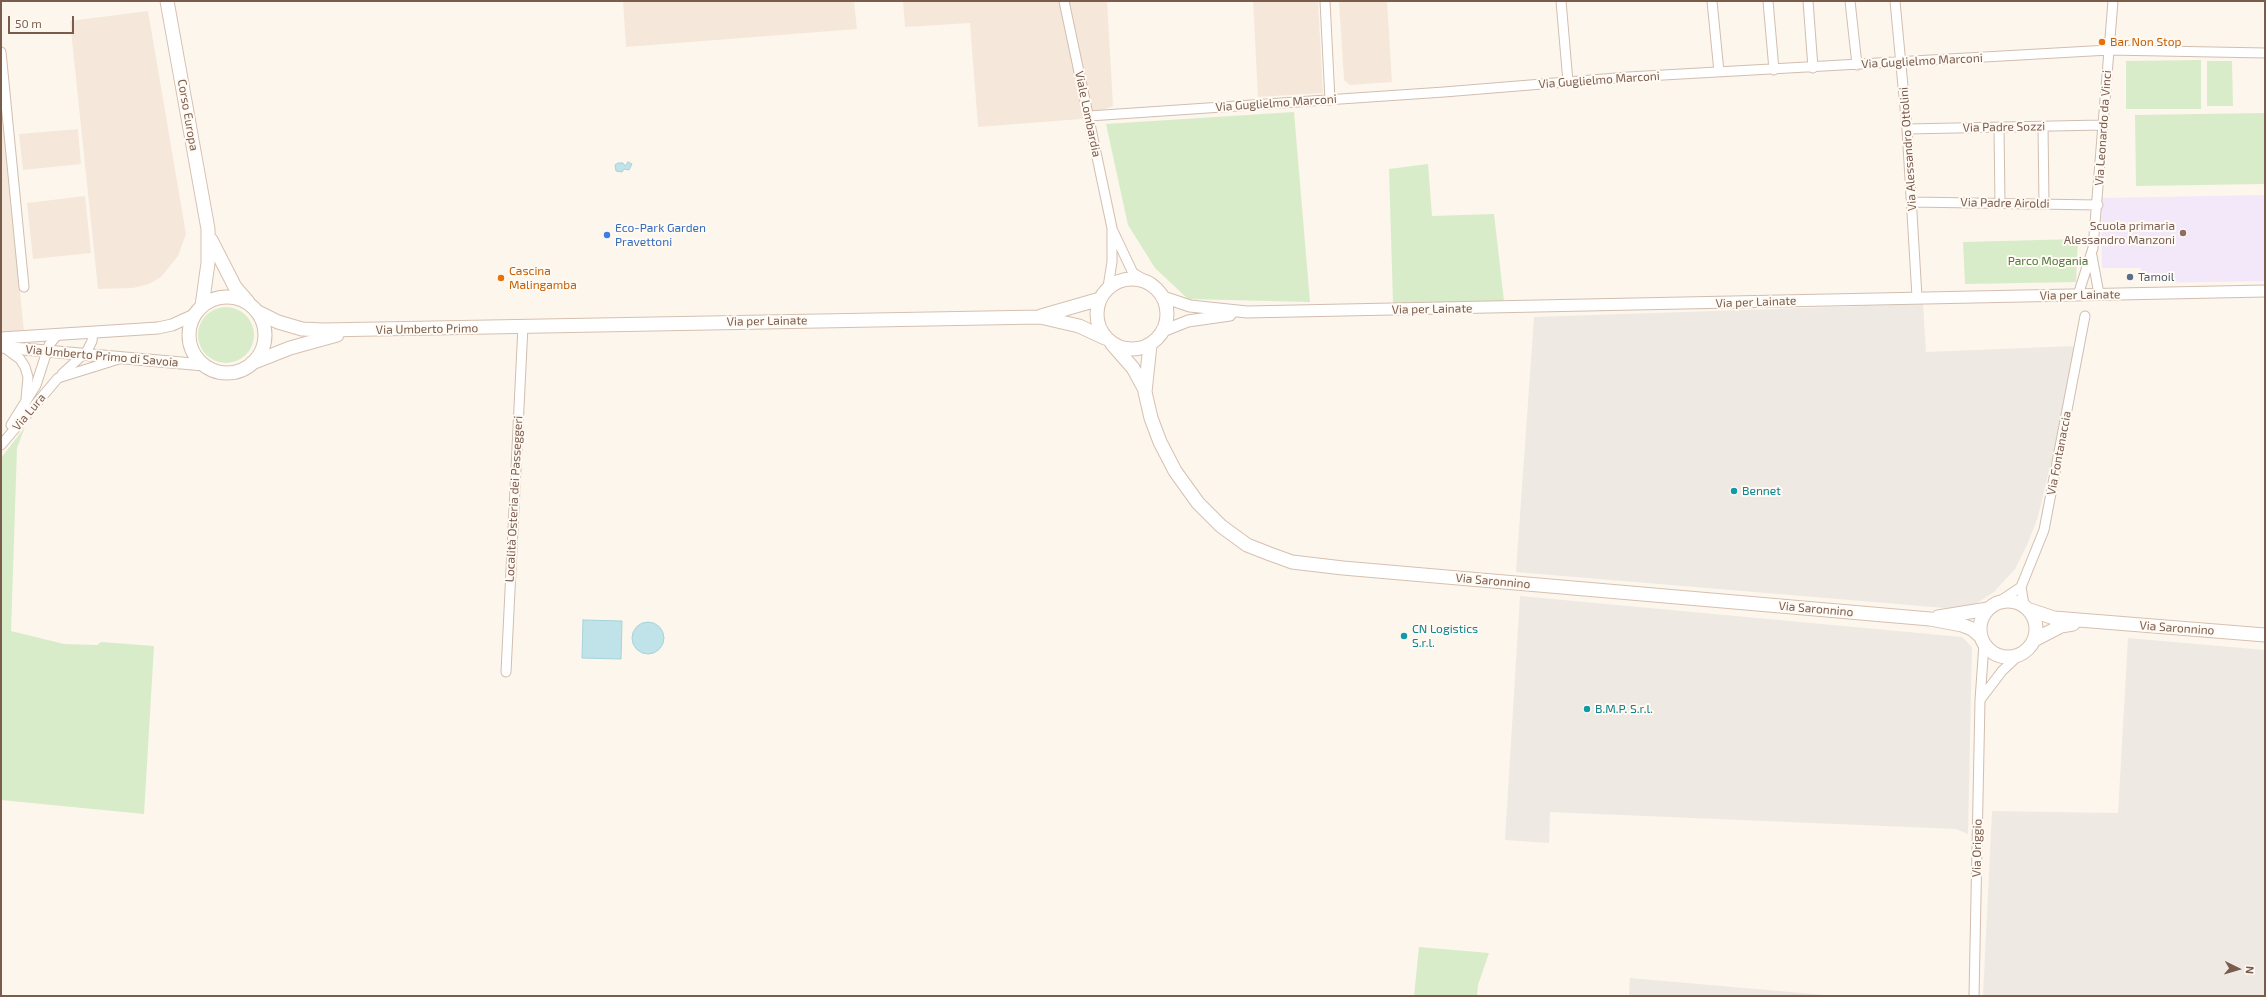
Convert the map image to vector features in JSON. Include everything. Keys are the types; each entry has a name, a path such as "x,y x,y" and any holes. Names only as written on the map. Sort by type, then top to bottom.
{"main road":[{"name":"Corso Europa","path":"167,1 208,229 212,243 226,272 253,308"},
{"name":"Corso Europa","path":"198,311 208,263 208,229"},
{"path":"1129,278 1140,279 1150,283 1163,298 1167,308 1167,320 1163,331 1150,345 1131,350 1109,341 1096,319 1100,299 1108,287 1118,281 1129,278"},
{"path":"225,297 237,298 253,308 263,322 264,344 252,363 241,370 228,373 215,371 204,365 196,358 190,342 189,326 198,311 212,299 225,297"},
{"name":"Via per Lainate","path":"1040,317 1100,299"},
{"name":"Via Umberto Primo","path":"253,308 278,322 302,329 358,330 495,327"},
{"name":"Via per Lainate","path":"495,327 1040,317 1079,326 1109,341"},
{"name":"Via Umberto Primo","path":"252,363 313,340 358,330"},
{"name":"Via Saronnino","path":"1109,341 1133,368 1146,392"},
{"name":"Via Saronnino","path":"1150,345 1146,392 1151,418 1160,442 1175,471 1198,503 1221,526 1247,545 1292,562 1930,619 1962,625 1972,629 1982,640"},
{"path":"2000,601 2015,601 2027,608 2035,619 2036,630 2034,640 2028,649 2019,655 2002,657 1991,651 1982,640 1980,627 1982,617 1988,609 2000,601"},
{"name":"Via Saronnino","path":"2027,608 2054,618 2089,622 2265,635"},
{"name":"Via Saronnino","path":"1930,619 1988,609"},
{"name":"Via Saronnino","path":"2034,640 2061,626 2089,622"}],"street":[{"name":"Viale Lombardia","path":"1064,1 1112,228 1112,262 1108,287"},
{"path":"1325,1 1330,100"},
{"path":"1561,1 1568,82"},
{"path":"1712,1 1719,72"},
{"path":"1768,1 1774,70"},
{"path":"1808,1 1813,68"},
{"path":"1850,1 1857,65"},
{"name":"Via Alessandro Ottolini","path":"1895,1 1907,129 1917,298"},
{"name":"Via Leonardo da Vinci","path":"2092,256 2098,205 2102,125 2114,1"},
{"name":"Via Guglielmo Marconi","path":"1089,116 1719,72 1902,63 2109,50 2265,53"},
{"path":"1,52 24,287"},
{"name":"Via Padre Sozzi","path":"1907,129 2102,125"},
{"path":"1,132 9,126"},
{"path":"2043,126 2044,204"},
{"path":"1999,127 2000,203"},
{"name":"Via Padre Airoldi","path":"1912,202 2098,205"},
{"name":"Viale Lombardia","path":"1112,228 1133,273 1150,283"},
{"path":"2092,256 2099,294"},
{"path":"2078,295 2092,256"},
{"name":"Via per Lainate","path":"1163,298 1190,306 1247,312 2265,291"},
{"name":"Via Umberto Primo di Savoia","path":"2,344 58,334 158,328 172,325 198,311"},
{"name":"Via per Lainate","path":"1163,331 1188,321 1247,312"},
{"name":"Via Fontanaccia","path":"2021,587 2044,530 2085,316"},
{"name":"Località Osteria dei Passeggeri","path":"506,672 523,326"},
{"name":"Via Lura","path":"1,445 58,378 82,356 90,346 93,332"},
{"name":"Via Lura","path":"1,439 26,404 36,385 53,338 58,334"},
{"name":"Via Umberto Primo di Savoia","path":"2,344 82,356 204,365"},
{"name":"Via Lura","path":"2,344 20,359 25,366 28,377 26,404"},
{"path":"58,378 120,358"},
{"path":"2000,601 2021,587 2027,608"},
{"name":"Via Origgio","path":"1974,996 1982,640"},
{"path":"1980,700 2002,671 2019,655"}],"shaded area":[{"path":"623,1 854,1 857,29 626,47"},
{"path":"903,1 1107,1 1113,106 1081,119 978,127 970,23 905,27"},
{"path":"1253,1 1318,1 1323,93 1258,97"},
{"path":"1339,1 1387,1 1392,82 1350,85 1344,80"},
{"path":"148,11 186,234 178,256 161,277 149,284 133,288 98,289 70,21"},
{"path":"1,96 24,332 1,334"},
{"path":"78,129 81,164 23,170 19,134"},
{"name":"Scuola primaria Alessandro Manzoni","path":"2265,195 2265,281 2151,283 2140,268 2102,268 2101,198"},
{"path":"85,196 91,253 33,259 27,203"},
{"path":"1923,304 1926,352 2074,346 2063,412 2038,517 2027,545 2015,569 1994,592 1974,605 1957,609 1516,572 1534,317"},
{"path":"1520,596 1962,637 1972,647 1968,834 1956,829 1550,812 1549,843 1505,840"},
{"path":"2128,638 2265,650 2265,996 1983,996 1992,811 2118,813"},
{"path":"1630,978 1836,996 1629,996"}],"green space":[{"path":"2201,60 2201,109 2126,109 2126,61"},
{"path":"2207,61 2232,61 2233,106 2207,106"},
{"path":"1294,112 1310,302 1188,299 1155,268 1128,225 1106,124"},
{"path":"2265,113 2265,184 2136,186 2135,115"},
{"path":"1428,164 1432,216 1494,214 1504,301 1393,303 1389,169"},
{"name":"Parco Mogania","path":"2078,239 2076,282 1965,284 1963,242"},
{"path":"220,307 232,307 242,311 250,319 254,329 254,341 250,351 242,359 232,363 220,363 210,359 202,351 198,341 198,329 202,319 210,311"},
{"path":"25,427 17,448 11,631 64,644 97,645 101,642 154,646 144,814 1,800 1,458"},
{"path":"1419,947 1489,953 1478,985 1477,996 1414,996"}],"water":[{"path":"628,162 632,164 629,170 624,169 622,172 616,171 615,165 618,163 623,163 625,166"},
{"path":"583,620 622,621 621,659 582,658"},
{"path":"645,622 651,622 660,626 664,638 660,650 651,654 645,654 636,650 632,641 632,635 636,626"}],"place":[{"name":"Bar Non Stop","path":"2102,42"},
{"name":"Scuola primaria Alessandro Manzoni","path":"2183,233"},
{"name":"Eco-Park Garden Pravettoni","path":"607,235"},
{"name":"Tamoil","path":"2130,277"},
{"name":"Cascina Malingamba","path":"501,278"},
{"name":"Bennet","path":"1734,491"},
{"name":"CN Logistics S.r.l.","path":"1404,636"},
{"name":"B.M.P. S.r.l.","path":"1587,709"}]}
